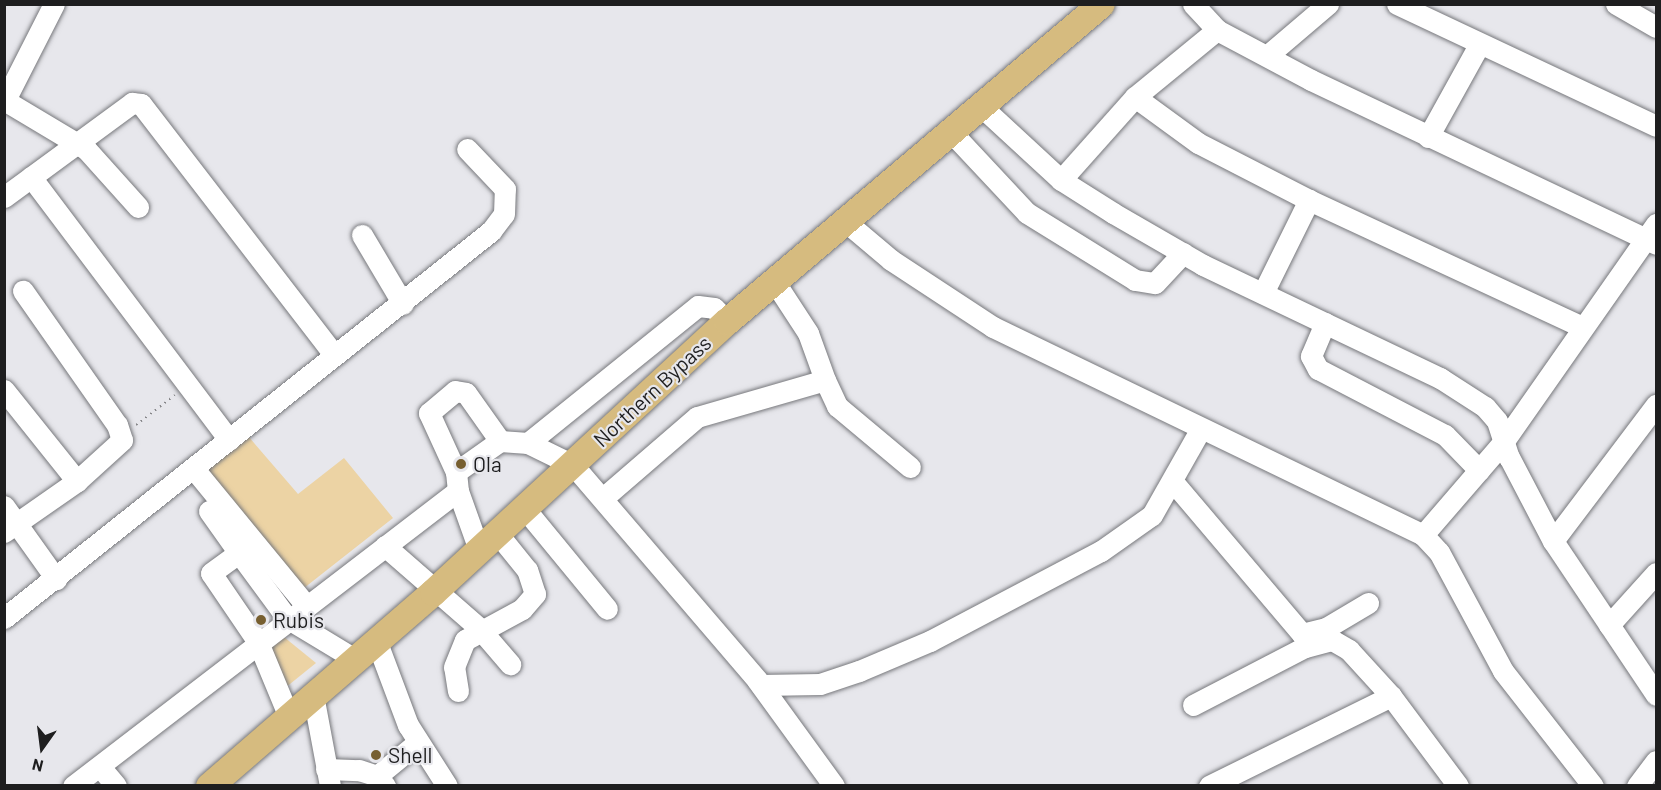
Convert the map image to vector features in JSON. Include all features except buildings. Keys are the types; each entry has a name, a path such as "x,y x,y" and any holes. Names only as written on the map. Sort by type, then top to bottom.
{"main road":[{"name":"Northern Bypass","path":"209,786 354,658 433,592 727,321 983,108 1101,4"}],"street":[{"path":"54,4 5,100 76,141 138,207"},
{"path":"1193,4 1217,30 1428,137 1653,236 1583,327 1504,441 1424,535"},
{"path":"1268,55 1328,4"},
{"path":"1397,4 1479,45 1656,126"},
{"path":"1616,4 1656,27"},
{"path":"1061,180 1136,97 1217,30"},
{"path":"1428,137 1479,45"},
{"path":"1136,97 1198,143 1309,200 1583,327"},
{"path":"4,197 76,141 132,103 144,106 334,355"},
{"path":"983,108 1061,180 1183,254 1476,400 1497,421 1504,441 1553,542 1656,695"},
{"path":"952,134 1027,213 1135,280 1155,283 1183,254"},
{"path":"4,618 194,470 334,355 404,304 504,214 505,189 467,149"},
{"path":"31,177 229,440"},
{"path":"1263,292 1309,200"},
{"path":"846,222 891,260 993,327 1200,430 1424,535 1439,552 1503,671 1593,786"},
{"path":"362,235 404,304"},
{"path":"774,281 808,333 837,406 910,467"},
{"path":"23,291 122,435 120,446 77,481 9,520 56,579"},
{"path":"528,443 698,306 714,308 727,321"},
{"path":"1325,323 1311,356 1318,369 1445,435 1479,470"},
{"path":"603,498 697,417 825,380"},
{"path":"4,390 77,481"},
{"path":"458,691 457,652 479,628 522,609 535,594 527,570 488,542 457,481 429,413 454,391 466,393 500,441"},
{"path":"1553,542 1656,405"},
{"path":"761,685 820,684 930,641 1101,551 1152,515 1174,483 1200,430"},
{"path":"73,786 101,768 305,604 385,546 500,441 528,443 573,465 761,685 834,786"},
{"path":"194,470 305,604"},
{"path":"1174,483 1302,634 1326,628 1368,603"},
{"path":"525,509 608,609"},
{"path":"209,511 287,618 354,658"},
{"path":"385,546 433,592 479,628 510,664"},
{"path":"239,553 209,577 258,642 289,717"},
{"path":"1609,625 1656,573"},
{"path":"376,640 417,743 447,786"},
{"path":"1193,705 1305,647 1332,640 1349,650 1391,696 1454,784"},
{"path":"313,695 328,777 381,781 417,743"},
{"path":"1219,783 1391,696"},
{"path":"1636,786 1656,761"},
{"path":"101,768 116,786"}],"path":[{"path":"122,435 189,385"}],"shaded area":[{"path":"248,436 298,494 344,458 393,518 299,592 202,472"},
{"path":"284,637 316,663 285,688 266,652"}],"place":[{"name":"Ola","path":"461,464"},
{"name":"Rubis","path":"261,620"},
{"name":"Shell","path":"376,755"}]}
